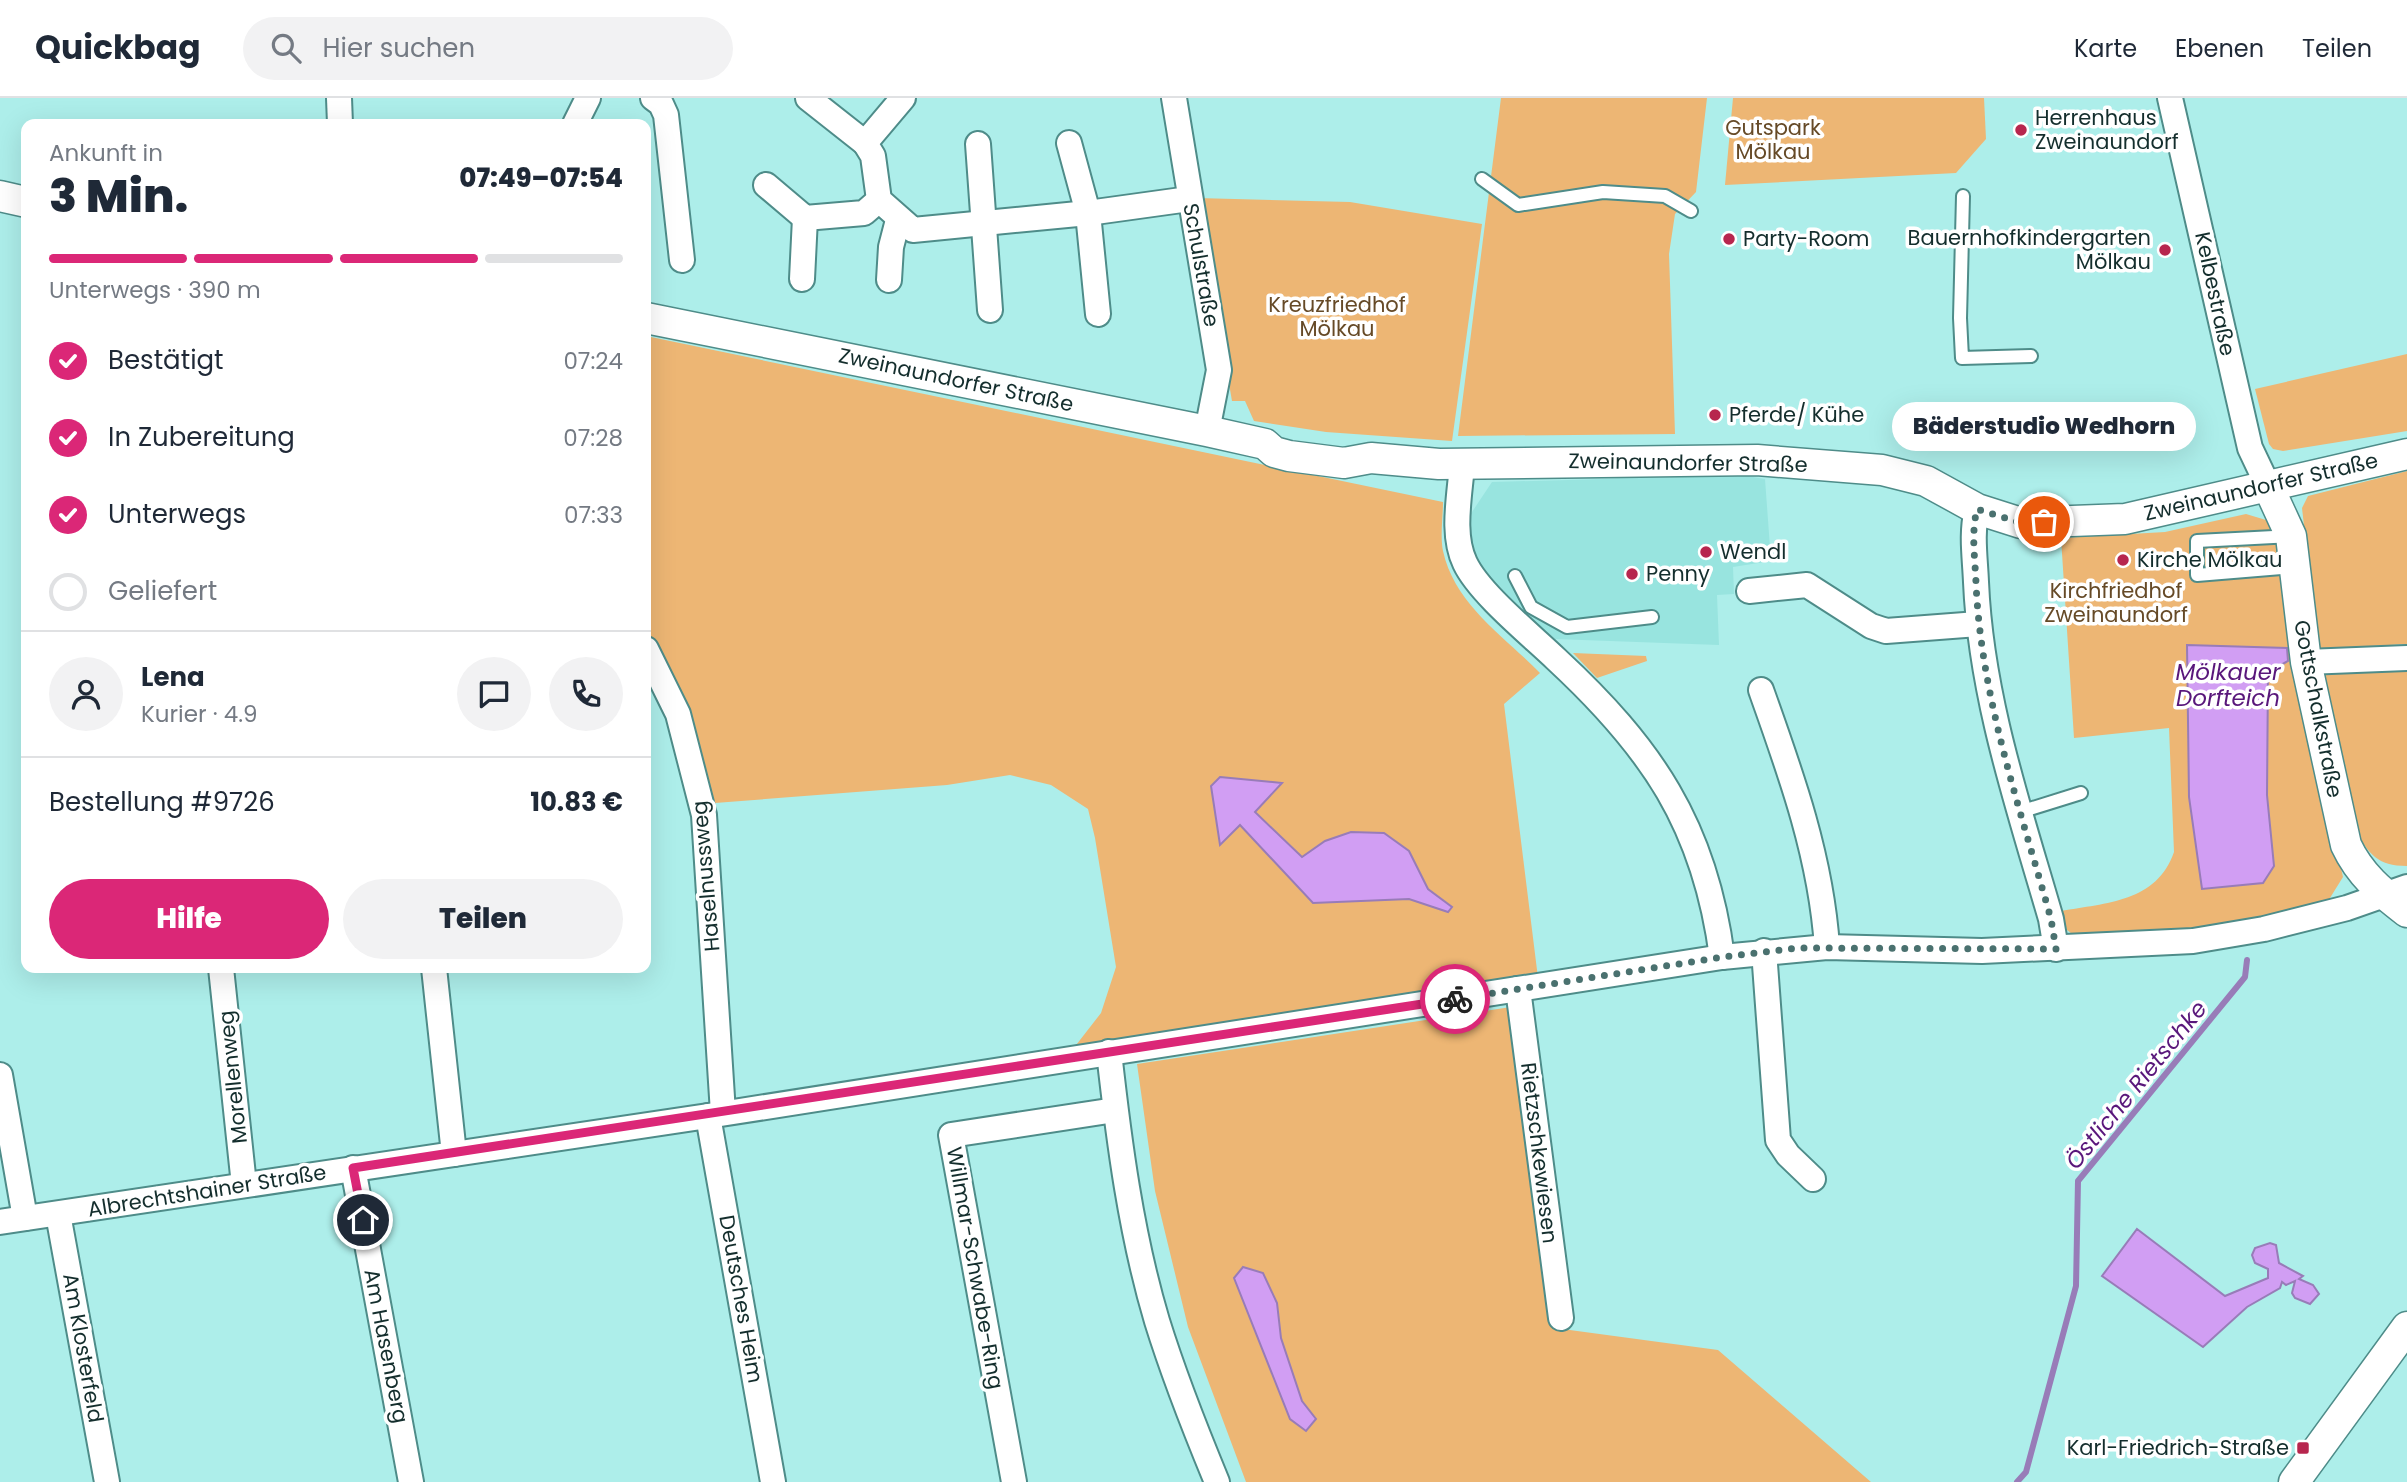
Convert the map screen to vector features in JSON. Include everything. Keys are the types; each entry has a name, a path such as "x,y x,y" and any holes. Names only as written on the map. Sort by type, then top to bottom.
{"street":[{"path":"339,98 340,119"},
{"path":"578,119 588,98"},
{"path":"653,98 661,104 666,115 682,260"},
{"path":"808,98 865,143 873,156 879,200 898,220 919,231 1088,214 1189,199"},
{"path":"865,143 903,98"},
{"name":"Schulstraße","path":"1174,98 1219,370 1207,431"},
{"name":"Kelbestraße","path":"2170,98 2250,448 2268,486"},
{"path":"1069,143 1088,214 1098,314"},
{"path":"978,144 986,224 990,310"},
{"path":"766,185 805,218 864,214 879,200"},
{"path":"0,196 21,201"},
{"path":"802,279 805,218"},
{"path":"889,280 891,247 898,220"},
{"name":"Zweinaundorfer Straße","path":"651,319 1265,444 1278,441 1332,445 1359,450 1371,458 1462,464 1757,460 1882,470 1926,481 1977,509 2021,523 2115,520 2407,454"},
{"path":"1462,464 1458,534 1465,564 1487,592 1607,707 1663,781 1694,841 1712,900 1723,957"},
{"name":"Gottschalkstraße","path":"2268,486 2288,524 2291,536 2306,662 2346,845 2355,865 2400,898"},
{"path":"1977,509 1973,527 1978,624 1996,726 2051,919 2056,949"},
{"path":"1749,591 1807,585 1871,626 1886,631 1978,624"},
{"path":"2306,662 2407,658"},
{"name":"Haselnussweg","path":"651,659 678,714 704,815 715,1114"},
{"path":"1761,690 1798,793 1813,853 1827,947"},
{"name":"Albrechtshainer Straße","path":"0,1222 1764,951 1827,947 1982,951 2056,949 2205,939 2264,929 2400,898"},
{"path":"1764,951 1778,1140 1787,1155 1813,1179"},
{"name":"Morellenweg","path":"221,973 244,1185"},
{"path":"435,973 454,1154"},
{"name":"Rietzschkewiesen","path":"1518,989 1561,1318"},
{"path":"1109,1052 1115,1110 1135,1233 1156,1319 1185,1407 1217,1482"},
{"path":"0,1075 25,1218"},
{"name":"Willmar-Schwabe-Ring","path":"1014,1482 951,1135 1115,1110"},
{"name":"Deutsches Heim","path":"715,1114 774,1482"},
{"name":"Am Hasenberg","path":"353,1168 411,1482"},
{"name":"Am Klosterfeld","path":"58,1214 107,1482"},
{"path":"2294,1482 2407,1327"}],"lane":[{"path":"1482,179 1518,205 1603,192 1665,197 1691,211"},
{"path":"1963,196 1960,318 1962,358 2031,356"},
{"path":"2291,536 2196,541 2197,575 2295,567"},
{"path":"1514,576 1531,607 1567,627 1652,617"},
{"path":"2020,812 2081,793"}],"shaded area":[{"path":"1716,471 1765,479 1771,561 1733,567 1734,594 1717,595 1719,645 1555,639 1515,606 1486,573 1469,545 1470,515 1492,482 1604,479"}],"green space":[{"path":"1501,98 1707,98 1696,192 1675,214 1669,254 1675,434 1458,436"},
{"name":"Gutspark Mölkau","path":"1733,98 1984,98 1986,139 1956,173 1725,185"},
{"name":"Kreuzfriedhof Mölkau","path":"1197,198 1350,202 1482,224 1452,441 1326,432 1254,421 1245,401 1232,401"},
{"path":"651,337 1443,502 1443,551 1458,588 1482,618 1540,673 1504,704 1538,978 1073,1049 1101,1013 1116,967 1088,809 1051,785 1010,775 947,785 715,803 690,723 651,641"},
{"path":"2407,354 2407,431 2283,451 2273,449 2269,444 2255,389"},
{"path":"2407,471 2407,644 2318,649 2302,508 2308,496"},
{"name":"Kirchfriedhof Zweinaundorf","path":"2246,514 2266,520 2278,544 2290,637 2343,877 2325,906 2185,934 2076,937 2067,930 2061,911 2112,902 2143,891 2166,869 2174,852 2169,728 2074,738 2061,538 2165,532"},
{"path":"1573,653 1646,656 1647,661 1597,678"},
{"path":"2407,663 2407,866 2388,864 2375,857 2355,830 2320,666"},
{"path":"1511,1007 1555,1328 1718,1350 1871,1482 1246,1482 1188,1327 1155,1191 1137,1064"}],"water":[{"name":"Mölkauer Dorfteich","path":"2187,645 2287,648 2288,661 2268,672 2267,795 2274,866 2263,883 2202,889 2189,797"},
{"path":"1220,777 1282,783 1255,812 1302,857 1325,841 1351,832 1384,833 1409,851 1428,889 1452,907 1448,912 1409,899 1313,903 1240,825 1220,845 1211,786"},
{"path":"2137,1229 2225,1296 2268,1278 2268,1269 2255,1263 2252,1255 2255,1248 2270,1243 2276,1245 2279,1263 2303,1276 2299,1279 2313,1285 2319,1294 2310,1304 2295,1298 2292,1293 2295,1281 2286,1285 2282,1282 2280,1288 2247,1307 2203,1347 2102,1276"},
{"path":"1243,1267 1263,1273 1277,1303 1281,1338 1302,1401 1316,1419 1306,1431 1290,1419 1234,1278"}],"waterway":[{"name":"Östliche Rietschke","path":"2017,1482 2026,1472 2076,1286 2078,1181 2245,977 2247,960"}],"way so far":[{"path":"1455,999 1797,948 1878,946 1982,951 2056,949 2051,919 1996,726 1978,624 1973,527 1977,509 2021,523 2044,522"}],"place":[{"name":"Herrenhaus Zweinaundorf","path":"2021,130"},
{"name":"Party-Room","path":"1729,239"},
{"name":"Bauernhofkindergarten Mölkau","path":"2165,250"},
{"name":"Pferde/ Kühe","path":"1715,415"},
{"name":"Bäderstudio Wedhorn","path":"2044,522"},
{"name":"Wendl","path":"1706,552"},
{"name":"Kirche Mölkau","path":"2123,560"},
{"name":"Penny","path":"1632,574"},
{"name":"Karl-Friedrich-Straße","path":"2303,1448"}],"route":[{"path":"363,1220 353,1168 708,1116 940,1077 1455,999"}]}
